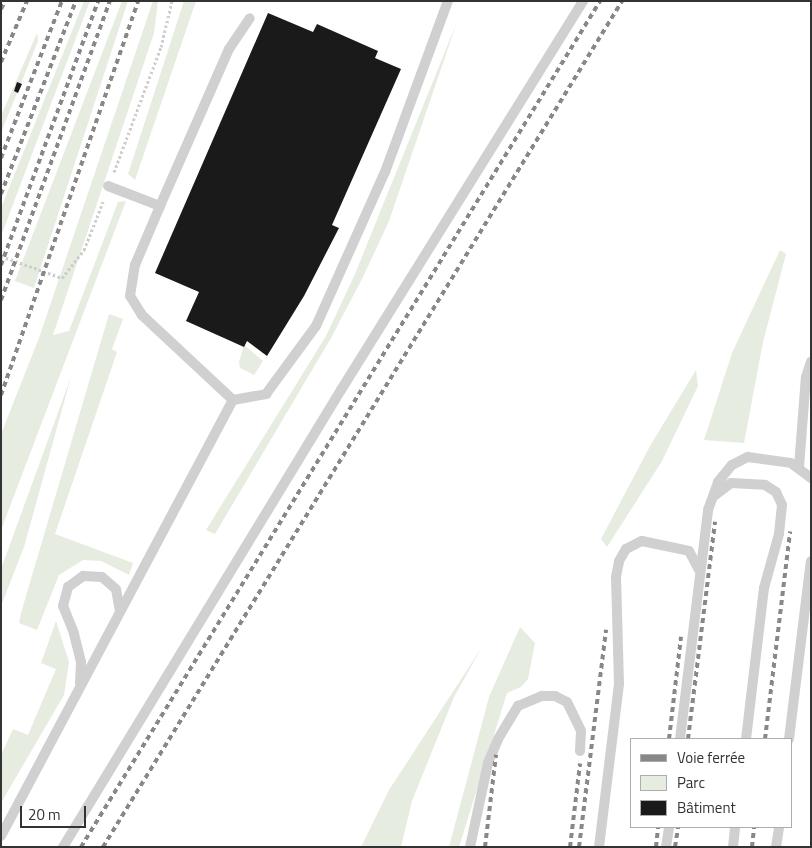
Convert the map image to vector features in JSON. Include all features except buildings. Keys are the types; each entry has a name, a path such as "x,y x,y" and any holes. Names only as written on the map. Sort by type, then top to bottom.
{"lane":[{"path":"233,400 266,394 316,326 385,172 448,1"},
{"path":"64,847 341,390 582,1"},
{"path":"233,400 142,315 130,296 135,265 160,206 229,49 250,18"},
{"path":"108,186 160,206"},
{"path":"799,467 806,377 811,362"},
{"path":"1,836 233,400"},
{"path":"680,738 699,570 710,503 722,476 739,460 768,459 799,467 811,478"},
{"path":"710,503 724,486 737,482 771,487 782,505 779,534 764,588 746,738"},
{"path":"599,847 620,684 619,561 626,549 642,541 689,551 699,570"},
{"path":"789,738 811,561"},
{"path":"73,699 81,671 74,633 63,606 68,587 83,576 92,575 110,582 120,598 118,617"},
{"path":"470,847 488,763 498,739 518,706 542,696 555,696 567,702 581,731 580,752"},
{"path":"666,847 669,828"},
{"path":"733,847 735,828"},
{"path":"776,847 779,828"}],"path":[{"path":"1,256 62,278 84,250 161,47 172,1"}],"green space":[{"path":"84,1 90,1 1,236 1,208"},
{"path":"122,1 128,1 34,288 15,281"},
{"path":"153,1 158,1 154,33 53,335 69,331 118,202 126,201 1,530 1,434 39,338"},
{"path":"184,1 196,1 135,180 128,174"},
{"path":"457,22 389,221 363,277 331,338 215,534 206,530 326,336 355,274"},
{"path":"37,33 38,41 1,133 1,116"},
{"path":"780,250 786,254 763,342 744,443 704,440 732,353"},
{"path":"109,314 123,319 112,349 117,352 55,534 133,563 129,575 101,561 83,560 59,575 37,630 19,623 21,613"},
{"path":"244,345 263,361 254,375 240,368 239,362"},
{"path":"696,370 698,386 662,461 607,547 601,539 650,446"},
{"path":"71,377 24,547 1,606 1,569"},
{"path":"56,621 69,662 64,695 1,803 1,755 13,729 28,735 56,669 41,663"},
{"path":"520,627 535,643 528,679 521,687 507,693 459,847 449,847 489,697"},
{"path":"482,647 454,697 412,801 401,847 361,847 389,790"}],"railway":[{"path":"1,9 5,1"},
{"path":"1,62 27,1"},
{"path":"1,158 62,1"},
{"path":"1,194 76,1"},
{"path":"1,265 98,1"},
{"path":"1,300 110,1"},
{"path":"1,395 138,1"},
{"path":"81,847 600,1"},
{"path":"103,847 622,1"},
{"path":"688,738 715,522"},
{"path":"765,738 790,532"},
{"path":"579,847 606,630"},
{"path":"669,738 681,637"},
{"path":"485,847 496,755"},
{"path":"570,847 580,764"},
{"path":"656,847 658,828"},
{"path":"675,847 678,828"},
{"path":"752,847 754,828"}]}
